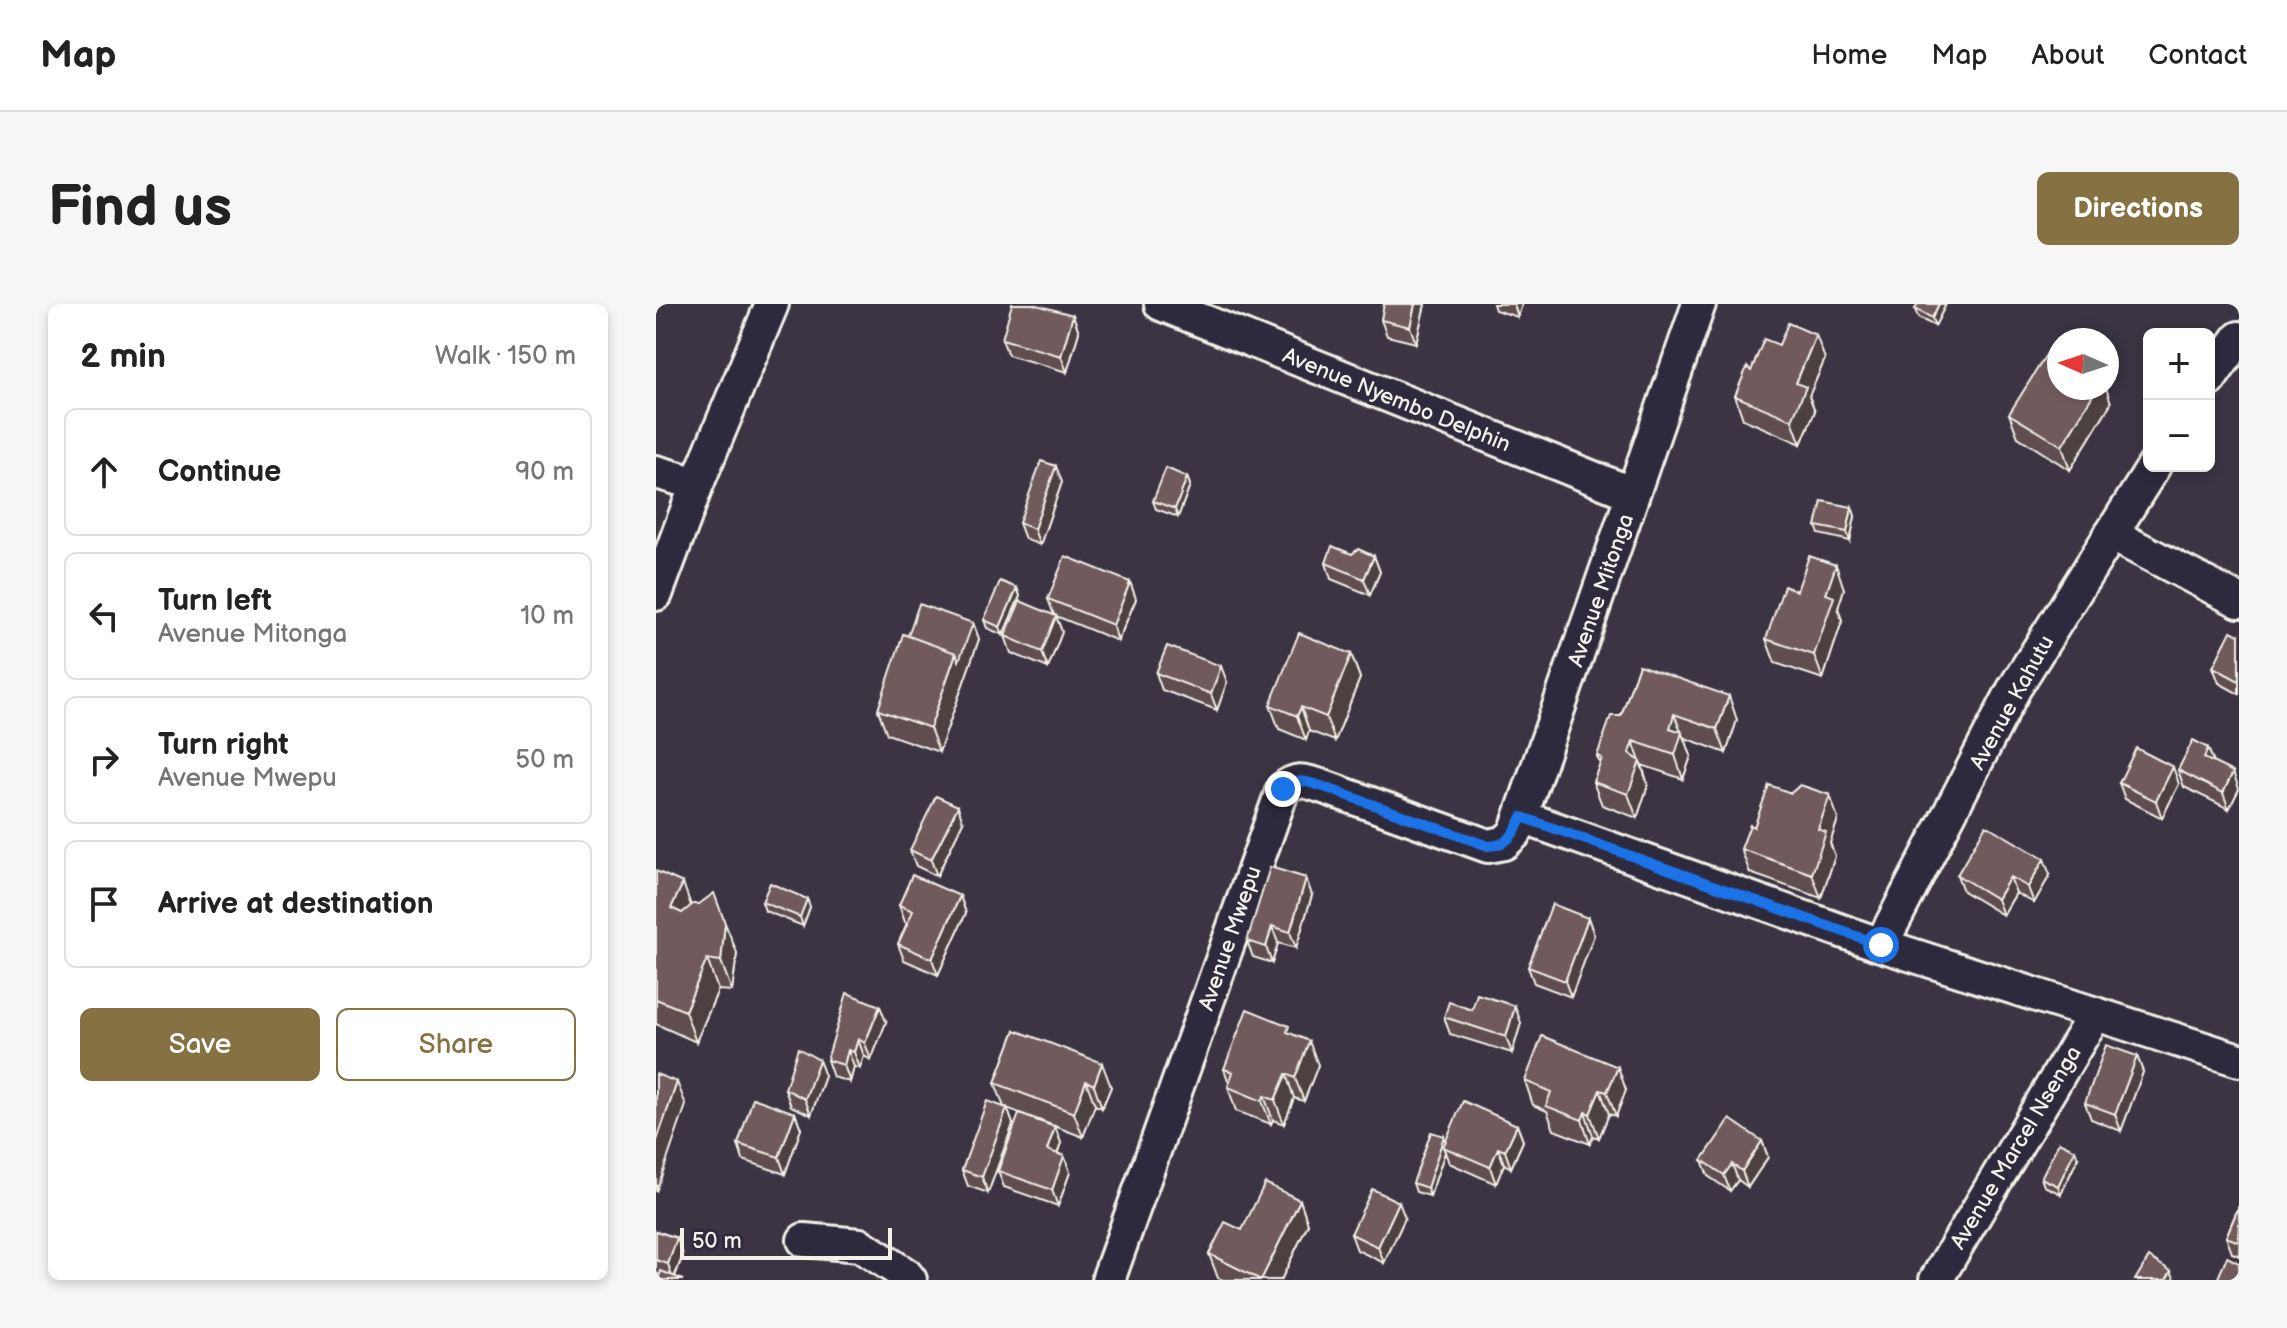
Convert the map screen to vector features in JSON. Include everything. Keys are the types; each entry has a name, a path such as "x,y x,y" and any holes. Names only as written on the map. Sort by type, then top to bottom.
{"street":[{"path":"656,594 697,484 772,304"},
{"name":"Avenue Nyembo Delphin","path":"1161,304 1633,494"},
{"name":"Avenue Mitonga","path":"1474,842 1488,846 1504,843 1515,833 1522,817 1699,304"},
{"path":"2215,372 2239,338"},
{"path":"656,472 697,484"},
{"name":"Avenue Kahutu","path":"1881,945 2014,689 2150,472"},
{"path":"2111,534 2239,601"},
{"name":"Avenue Mwepu","path":"1108,1280 1283,789 1293,781 1304,781 1474,842"},
{"path":"1522,817 1881,945 2239,1060"},
{"name":"Avenue Marcel Nsenga","path":"1936,1280 2095,1014"},
{"path":"804,1240 860,1245 910,1280"}],"building":[{"path":"1012,304 1033,304 1073,315 1061,356 1002,339"},
{"path":"1384,304 1415,304 1410,327 1381,320"},
{"path":"1918,304 1939,304 1932,318 1915,309"},
{"path":"1788,323 1816,335 1796,383 1806,387 1792,420 1735,396 1747,367 1751,371 1764,339 1779,345"},
{"path":"2047,353 2047,400 2090,400 2062,446 2009,414"},
{"path":"1041,461 1056,466 1034,529 1019,523"},
{"path":"1166,468 1187,477 1175,509 1153,501"},
{"path":"1822,501 1852,507 1847,532 1816,526"},
{"path":"1332,546 1352,554 1358,549 1374,556 1364,579 1326,563"},
{"path":"1065,556 1130,582 1113,625 1048,599"},
{"path":"1809,556 1836,565 1826,594 1834,597 1814,655 1766,639 1784,586 1797,591"},
{"path":"1000,581 1017,588 1000,627 984,620"},
{"path":"1020,601 1056,616 1042,652 1005,636"},
{"path":"919,604 973,623 959,661 956,653 908,636"},
{"path":"2231,631 2239,635 2239,681 2213,667"},
{"path":"1299,633 1351,654 1326,717 1301,707 1297,716 1270,705"},
{"path":"903,634 956,653 930,728 878,710"},
{"path":"1167,646 1221,666 1211,694 1156,673"},
{"path":"1639,665 1729,696 1717,729 1674,714 1670,728 1682,732 1675,755 1633,741 1629,753 1640,761 1628,794 1593,782 1602,758 1597,756 1611,716 1621,716"},
{"path":"2193,740 2208,748 2204,758 2233,772 2223,793 2178,770"},
{"path":"2136,748 2173,767 2156,801 2119,783"},
{"path":"1769,785 1791,793 1800,785 1830,795 1818,829 1826,832 1812,874 1741,849 1750,825 1754,827"},
{"path":"936,796 958,806 931,860 910,850"},
{"path":"1986,825 2044,859 2028,887 2010,877 1997,899 1957,875"},
{"path":"1270,867 1306,878 1290,932 1272,926 1266,947 1247,941"},
{"path":"656,871 683,883 671,908 682,913 714,893 725,923 721,961 707,959 685,1011 656,999"},
{"path":"912,875 960,896 932,959 898,944 913,911 899,905"},
{"path":"770,883 807,899 800,917 762,902"},
{"path":"1552,904 1588,918 1565,981 1528,967"},
{"path":"847,993 880,1006 865,1043 858,1039 854,1052 848,1050 844,1065 827,1060"},
{"path":"1477,994 1515,1006 1506,1037 1444,1017 1449,1002 1472,1010"},
{"path":"1247,1009 1289,1026 1287,1032 1309,1041 1295,1078 1286,1074 1275,1100 1264,1096 1262,1101 1228,1087 1233,1072 1224,1069"},
{"path":"1015,1030 1102,1063 1094,1085 1086,1081 1074,1113 995,1083"},
{"path":"1542,1036 1618,1067 1607,1092 1600,1090 1590,1114 1585,1112 1582,1120 1546,1106 1551,1092 1525,1081"},
{"path":"2106,1045 2137,1056 2115,1114 2085,1103"},
{"path":"798,1048 819,1060 805,1099 785,1089"},
{"path":"656,1074 677,1082 656,1143"},
{"path":"753,1098 795,1113 779,1157 738,1144"},
{"path":"987,1101 1007,1108 982,1177 962,1170"},
{"path":"1463,1101 1517,1125 1505,1151 1498,1148 1490,1167 1443,1147"},
{"path":"1019,1114 1055,1127 1047,1150 1064,1156 1052,1190 998,1171"},
{"path":"1730,1119 1762,1141 1742,1171 1732,1164 1724,1175 1702,1160"},
{"path":"1431,1132 1444,1136 1427,1188 1413,1183"},
{"path":"2059,1142 2075,1150 2058,1186 2041,1178"},
{"path":"1265,1183 1300,1200 1261,1280 1209,1254 1225,1222 1242,1230"},
{"path":"1372,1189 1399,1202 1378,1247 1351,1234"},
{"path":"2239,1206 2239,1242 2226,1237"},
{"path":"656,1231 677,1238 668,1264 656,1260"},
{"path":"2149,1257 2171,1271 2166,1280 2135,1280"},
{"path":"2227,1257 2239,1263 2239,1280 2217,1280"},
{"path":"661,1271 683,1280 658,1280"}],"route":[{"path":"1283,789 1293,781 1304,781 1488,846 1496,846 1510,839 1522,817 1881,945"}]}
